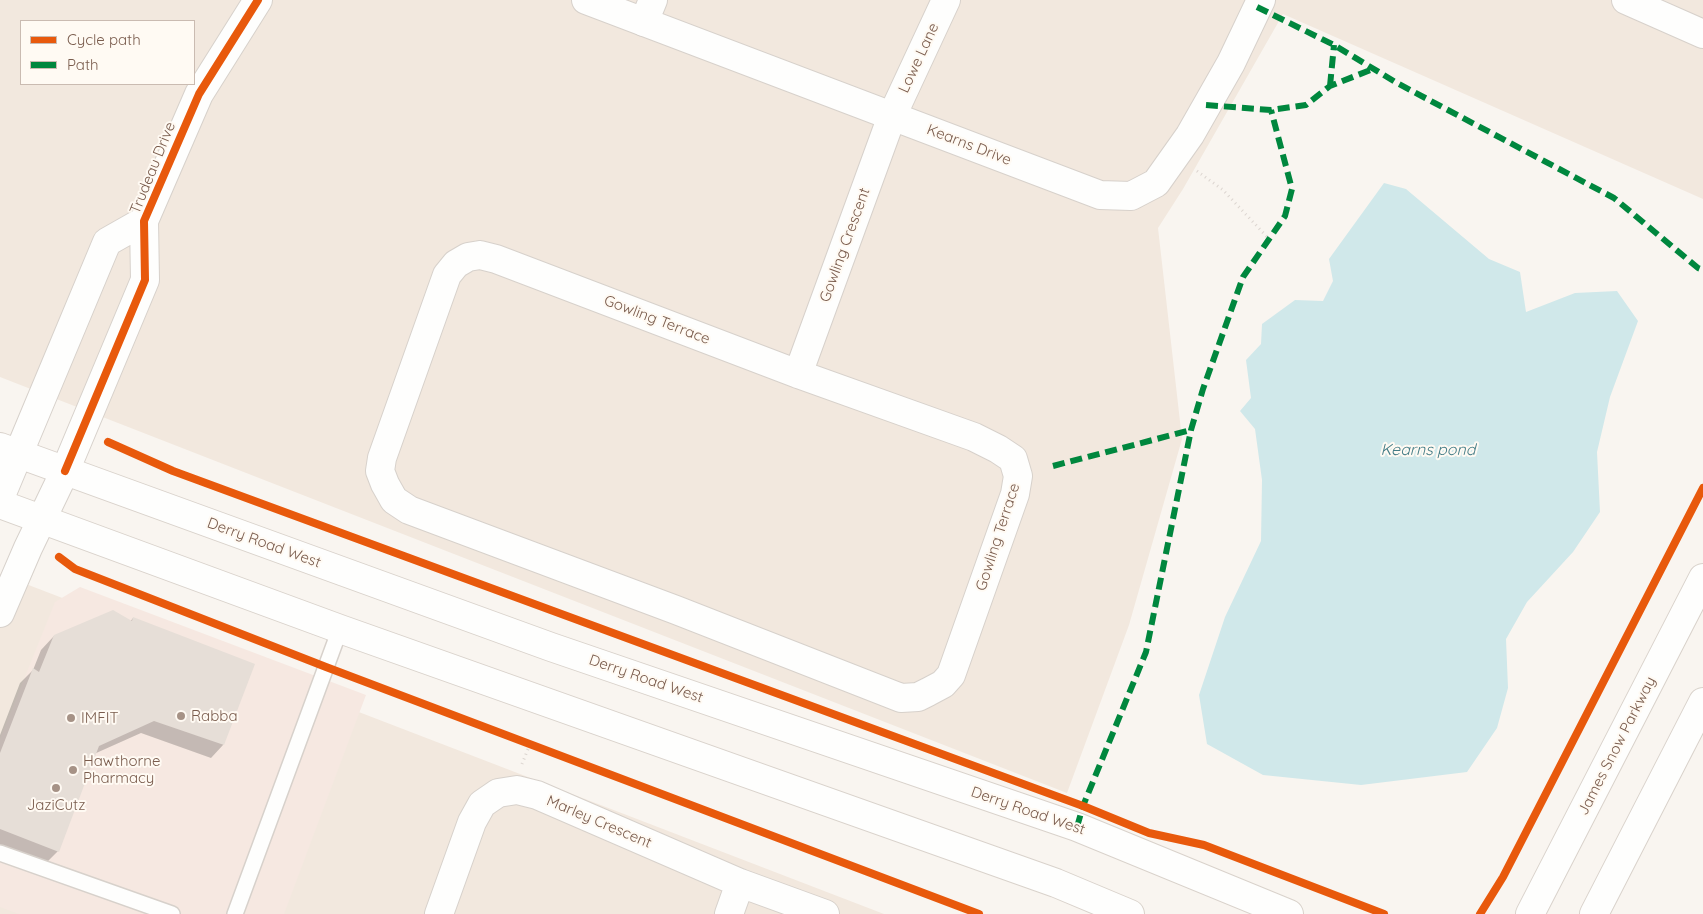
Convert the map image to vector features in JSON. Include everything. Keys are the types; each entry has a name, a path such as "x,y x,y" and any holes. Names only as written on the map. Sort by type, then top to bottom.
{"street":[{"name":"Trudeau Drive","path":"0,612 65,471 145,280 144,221 199,94 258,0"},
{"name":"Kearns Drive","path":"586,0 649,11 892,116 1100,195 1131,196 1156,183 1190,135 1231,62 1261,0"},
{"name":"Lowe Lane","path":"892,116 946,0"},
{"path":"1626,0 1703,34"},
{"name":"Gowling Crescent","path":"798,374 892,116"},
{"name":"Trudeau Drive","path":"0,498 10,451 107,242 144,221"},
{"name":"Gowling Terrace","path":"480,255 496,259 798,374 974,437 998,448 1013,459 1018,476 1016,494 952,675 943,684 918,697 901,698 676,610 409,510 394,500 380,471 382,458 447,275 456,264 468,257 480,255"},
{"name":"Derry Road West","path":"10,451 551,647 1076,827 1289,914"},
{"path":"0,504 43,518 340,629 1056,883 1130,914"},
{"name":"James Snow Parkway","path":"1530,914 1703,578"},
{"path":"1594,914 1703,702"},
{"name":"Marley Crescent","path":"439,914 472,822 482,804 498,793 517,790 537,795 740,883 826,914"},
{"path":"729,914 740,883"}],"lane":[{"path":"235,914 340,629"},
{"path":"0,853 172,914"}],"path":[{"path":"1172,161 1190,166 1223,190 1269,239"},
{"path":"521,740 539,747"}],"shaded area":[{"path":"0,0 1703,0 1703,199 1283,14 1183,189 1158,228 1182,439 1129,625 1067,793 0,377"},
{"path":"0,574 884,914 0,914"},
{"path":"80,587 366,695 284,914 19,914 0,907 0,739 55,602"}],"water":[{"name":"Kearns pond","path":"1384,183 1406,189 1489,259 1520,272 1526,312 1575,293 1617,291 1638,321 1610,397 1597,452 1600,512 1573,552 1527,602 1506,639 1508,688 1497,728 1467,772 1361,785 1263,775 1207,744 1199,695 1225,617 1261,541 1262,480 1255,429 1240,411 1251,398 1246,360 1261,344 1262,324 1295,300 1323,301 1333,281 1329,259"}],"building":[{"path":"113,610 132,621 133,617 255,664 224,745 154,721 99,746 59,852 0,829 0,753 33,668 39,672 54,635"}],"marked path":[{"path":"1257,7 1334,45 1397,83 1614,198 1698,268 1703,270"},
{"path":"1330,86 1334,45"},
{"path":"1206,105 1271,110 1306,105 1330,86 1373,69"},
{"path":"1077,827 1083,806 1146,652 1191,430 1203,389 1243,277 1285,216 1292,189 1271,110"},
{"path":"1053,466 1191,430"}],"cycle path":[{"path":"65,471 145,280 144,221 199,94 258,0"},
{"path":"108,442 173,471 1083,806 1149,833 1204,845 1384,914"},
{"path":"1480,914 1503,877 1703,488"},
{"path":"59,557 75,569 326,667 979,914"}],"place":[{"name":"Rabba","path":"181,716"},
{"name":"IMFIT","path":"71,718"},
{"name":"Hawthorne Pharmacy","path":"73,770"},
{"name":"JaziCutz","path":"56,788"}]}
